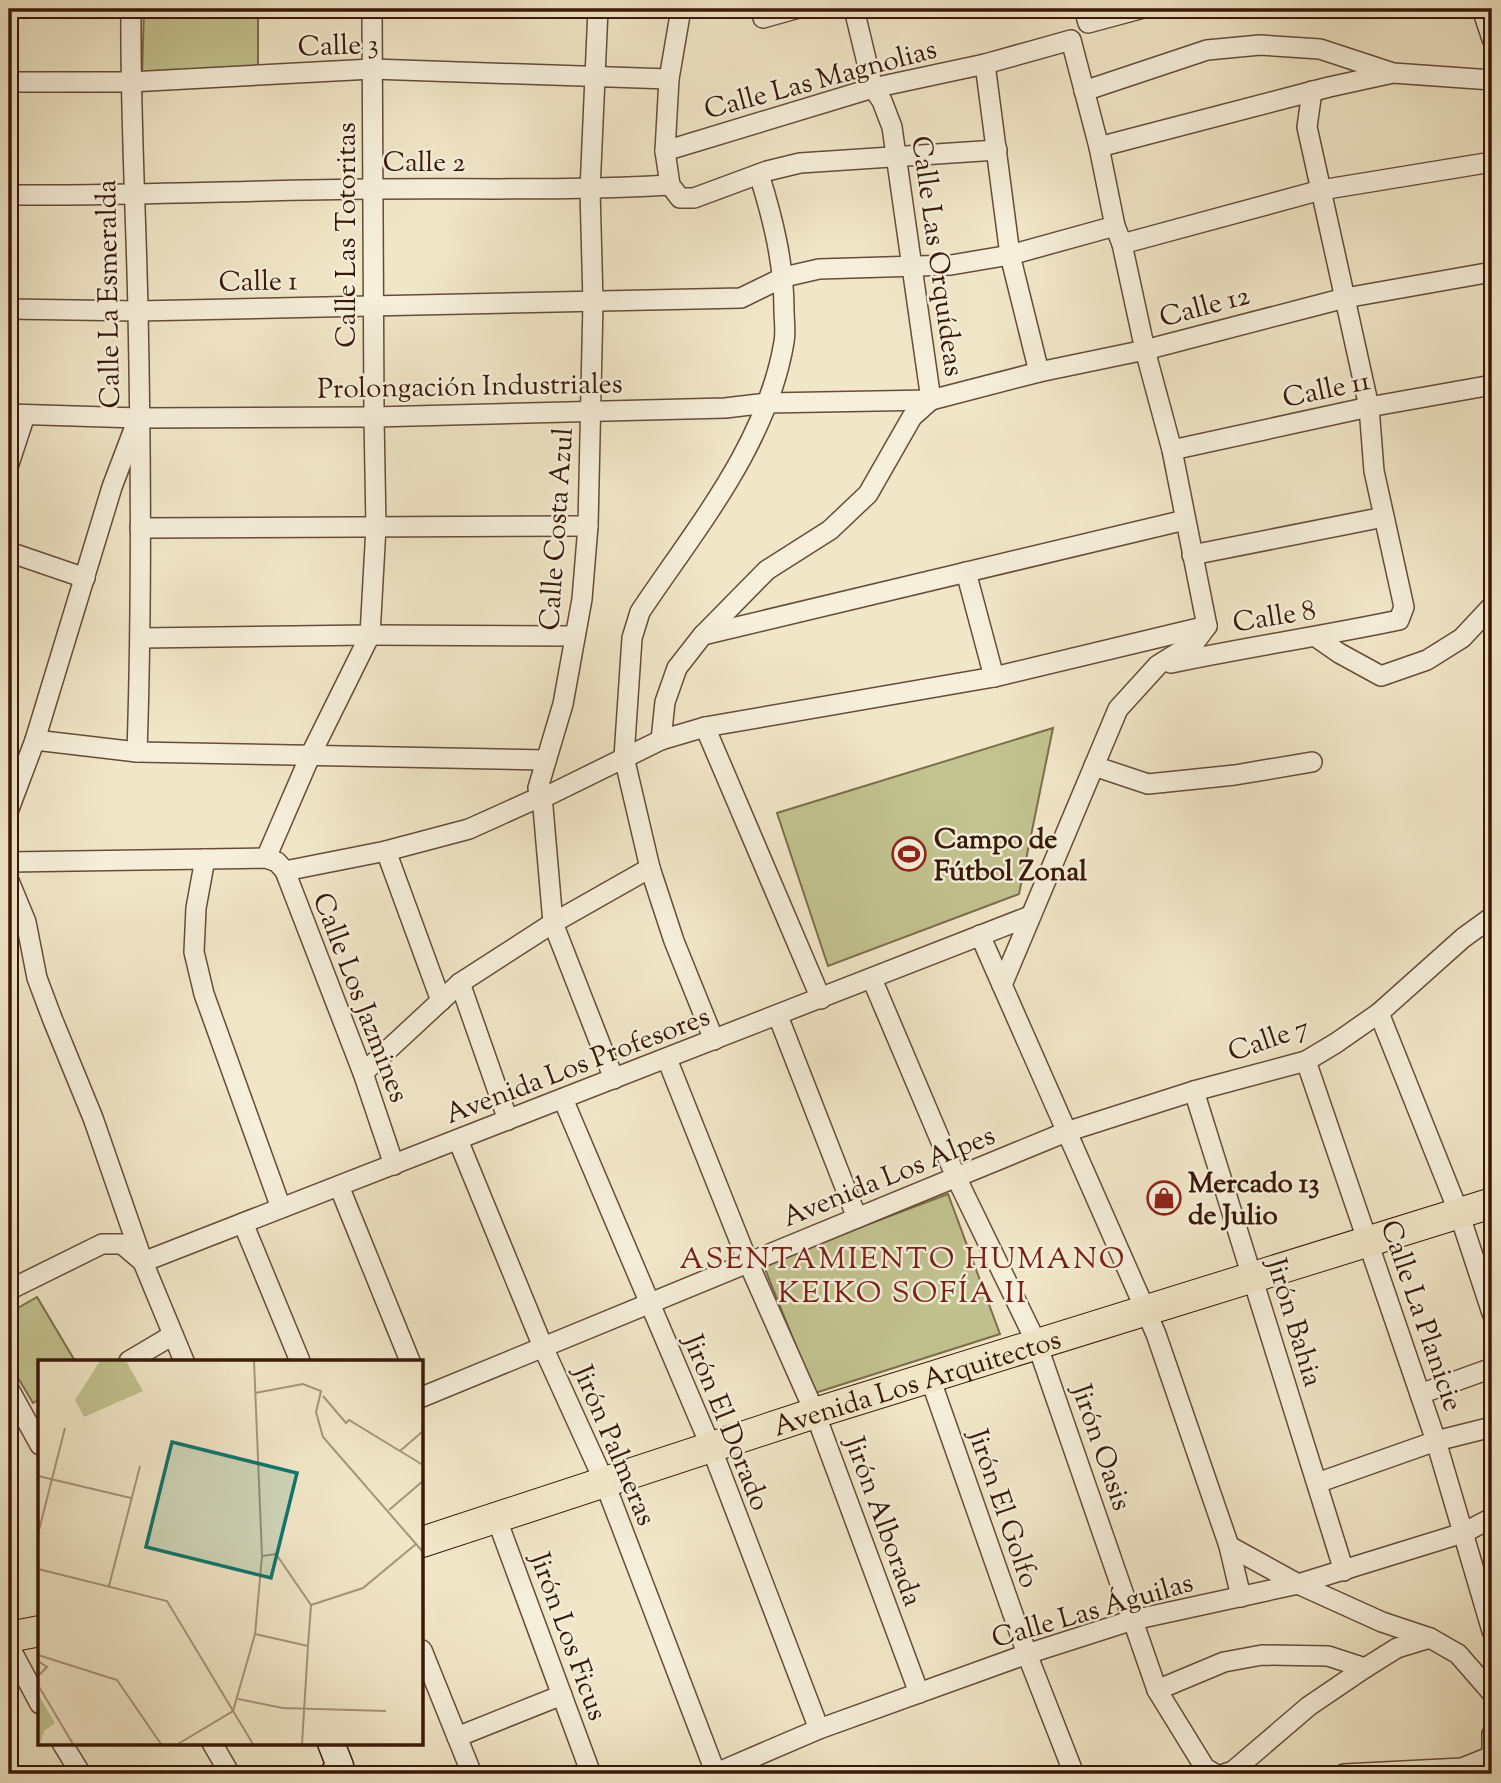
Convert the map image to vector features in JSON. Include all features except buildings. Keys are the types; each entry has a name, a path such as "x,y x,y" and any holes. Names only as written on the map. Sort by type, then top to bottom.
{"main road":[{"name":"Avenida Los Arquitectos","path":"424,1541 815,1413 1492,1203"},
{"path":"9,1637 38,1631"}],"street":[{"name":"Calle La Esmeralda","path":"9,809 13,780 35,740 112,487 138,418 138,311 130,82 131,9"},
{"name":"Calle Las Totoritas","path":"266,858 311,754 370,635 376,527 373,417 372,9"},
{"name":"Calle Costa Azul","path":"598,9 590,190 593,302 588,526 582,599 563,704 538,788 542,796 553,923 614,1079"},
{"path":"681,9 670,79 665,151 670,185 680,198 694,198 759,174 800,163 997,150"},
{"path":"763,13 796,9"},
{"name":"Calle Las Orquídeas","path":"661,740 665,702 677,668 702,636 767,570 830,530 868,494 912,417 932,400 892,127 883,101 873,88 854,9"},
{"path":"1086,16 1140,9"},
{"path":"1482,9 1492,39"},
{"name":"Calle Las Magnolias","path":"665,151 873,88 985,64 1071,40 1084,91"},
{"path":"1002,985 1118,709 1158,666 1195,642 1207,626 1172,450 1145,350 1084,91 1207,50 1260,45 1320,48 1392,73 1492,80"},
{"path":"985,64 1010,255 1039,373"},
{"name":"Calle 3","path":"9,82 130,82 372,69 670,79"},
{"path":"1099,147 1312,91 1392,73"},
{"path":"1192,555 1384,517 1374,471 1369,407 1307,127 1312,91"},
{"path":"1122,244 1321,190 1492,162"},
{"path":"714,1040 674,940 650,868 624,757 632,638 640,612 746,454 767,403 785,340 784,277 774,224 759,174"},
{"name":"Calle 2","path":"9,195 373,189 590,190 670,185"},
{"name":"Calle 1","path":"9,309 138,311 741,298 784,277 819,269 951,265 1010,255 1115,226"},
{"name":"Calle 12","path":"932,400 1145,350 1345,298 1492,272"},
{"name":"Calle 11","path":"1172,450 1369,407 1492,385"},
{"name":"Prolongación Industriales","path":"17,415 138,418 373,417 932,400"},
{"path":"9,464 17,415"},
{"path":"137,752 141,638 138,418"},
{"name":"Calle 8","path":"1158,666 1399,620 1404,607 1403,597 1384,517"},
{"path":"702,636 1185,520"},
{"path":"140,528 588,526"},
{"path":"9,552 85,578"},
{"path":"966,572 994,677"},
{"path":"1316,637 1381,676 1427,660 1462,638 1492,606"},
{"path":"285,871 386,851 469,829 549,795 661,740 705,727 994,677 1207,626"},
{"path":"141,638 575,636"},
{"path":"705,727 821,999"},
{"path":"35,740 137,752 547,760"},
{"path":"1094,766 1148,785 1235,775 1312,762"},
{"path":"386,851 441,1001"},
{"path":"9,862 266,858"},
{"name":"Calle Los Jazmines","path":"266,858 277,862 285,871 363,1073 394,1165"},
{"path":"205,859 196,908 194,952 204,994 281,1208"},
{"path":"363,1073 460,983 553,923 650,868"},
{"path":"9,881 26,922 37,978 93,1118 143,1262 184,1360"},
{"name":"Avenida Los Profesores","path":"143,1262 1030,916"},
{"name":"Calle 7","path":"1066,1132 1194,1091 1306,1060 1379,1013 1463,938 1492,917"},
{"path":"980,935 1156,1334 1229,1546 1241,1597"},
{"name":"Jirón Oasis","path":"872,979 956,1177 1037,1344 1157,1690 1205,1768 1224,1773"},
{"path":"460,983 508,1120"},
{"path":"1379,1013 1459,1213 1492,1313"},
{"path":"778,1016 857,1218"},
{"name":"Jirón Alborada","path":"667,1059 748,1262 815,1413 919,1693"},
{"name":"Calle La Planicie","path":"1306,1060 1436,1441 1492,1631"},
{"name":"Jirón Bahia","path":"1194,1091 1344,1571"},
{"name":"Jirón El Dorado","path":"563,1099 711,1447 819,1729"},
{"name":"Avenida Los Alpes","path":"424,1394 1066,1132"},
{"name":"Jirón Palmeras","path":"458,1140 543,1347 604,1481 715,1774"},
{"path":"339,1186 410,1360"},
{"path":"243,1223 300,1360"},
{"path":"9,1290 102,1244 122,1244 143,1262"},
{"path":"131,1360 173,1335"},
{"path":"1420,1394 1492,1368"},
{"name":"Jirón El Golfo","path":"930,1378 1070,1773"},
{"path":"9,1390 34,1418 38,1436"},
{"path":"1317,1483 1436,1441 1492,1427"},
{"name":"Jirón Los Ficus","path":"496,1517 591,1774"},
{"name":"Calle Las Águilas","path":"715,1774 819,1729 1027,1654 1133,1620 1298,1584 1344,1571 1463,1534 1492,1518"},
{"path":"1229,1546 1298,1584 1382,1622 1430,1638 1458,1654 1492,1693"},
{"path":"1224,1773 1309,1706 1365,1668 1397,1648 1430,1638"},
{"path":"9,1646 38,1700"},
{"path":"424,1655 472,1774"},
{"path":"1157,1690 1224,1662 1262,1655 1328,1656 1365,1668"},
{"path":"457,1737 562,1695"},
{"path":"1344,1774 1458,1771 1492,1758 1492,1734"},
{"path":"63,1744 80,1774"},
{"path":"213,1744 230,1774"}],"green space":[{"path":"144,9 258,9 258,73 142,75"},
{"name":"Campo de Fútbol Zonal","path":"1053,728 1019,894 828,966 777,813"},
{"path":"948,1194 1000,1334 815,1393 763,1264"},
{"path":"37,1297 74,1360 38,1360 38,1400 33,1403 9,1363 9,1313"}],"place":[{"name":"Campo de Fútbol Zonal","path":"909,854"},
{"name":"Mercado 13 de Julio","path":"1164,1198"}],"district":[{"name":"ASENTAMIENTO HUMANO KEIKO SOFÍA II","path":"903,1275"}]}
